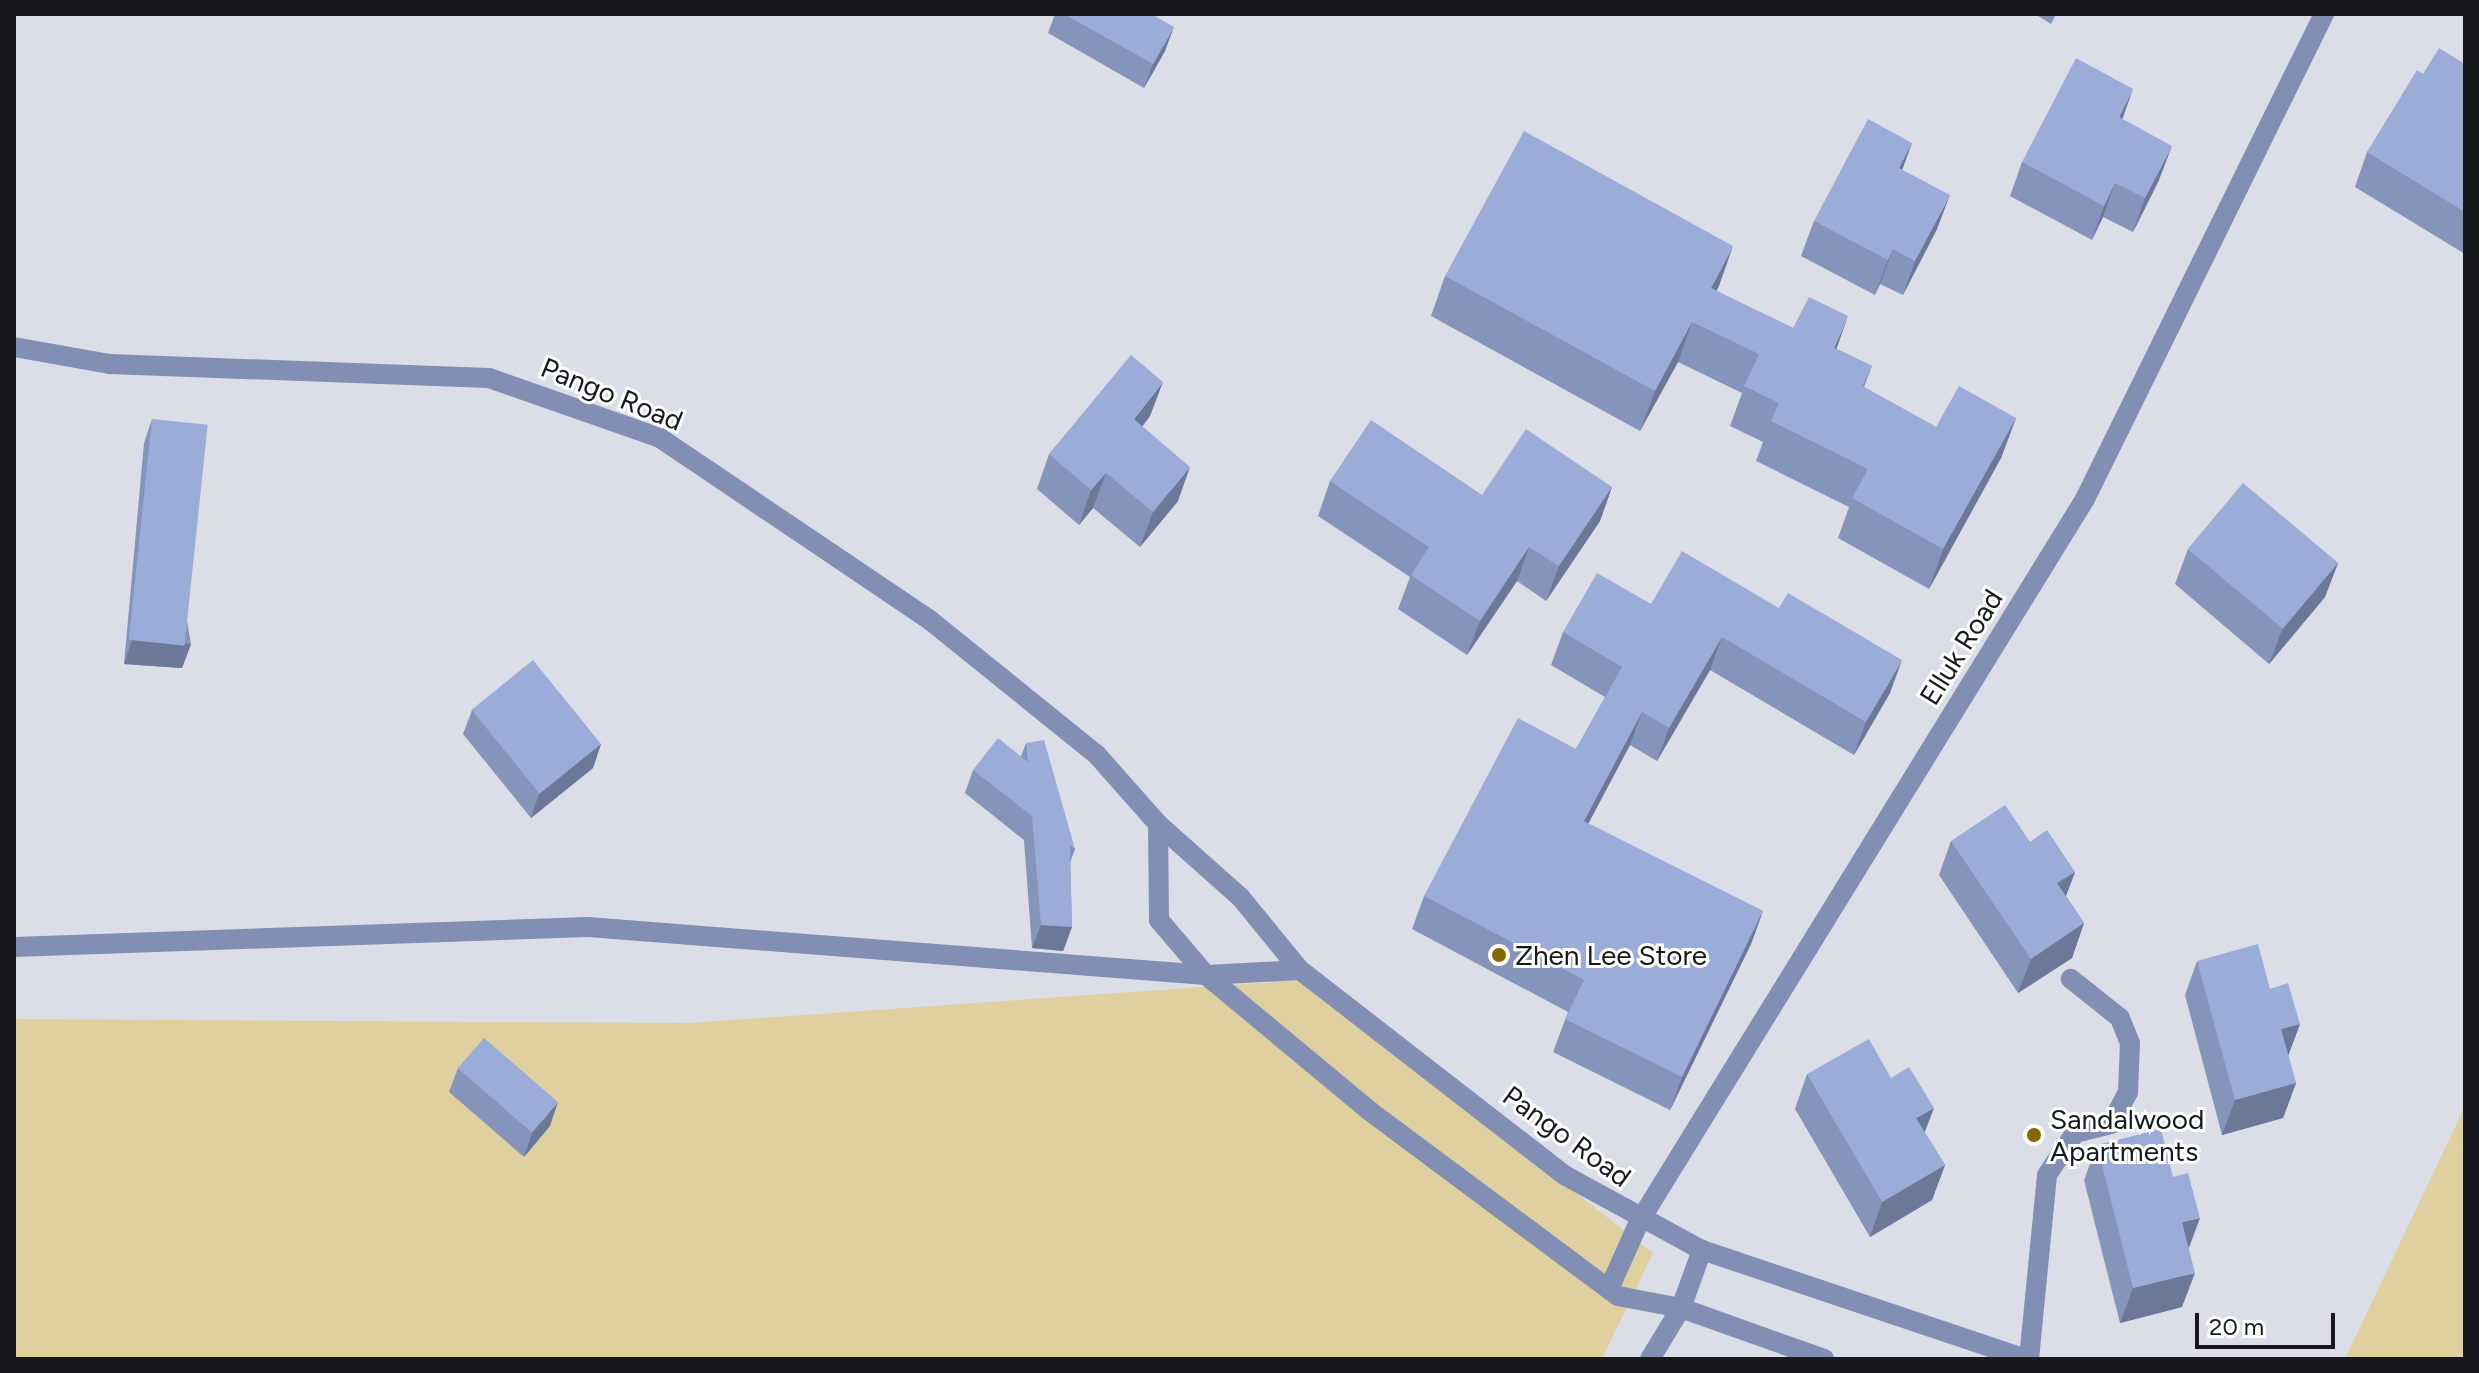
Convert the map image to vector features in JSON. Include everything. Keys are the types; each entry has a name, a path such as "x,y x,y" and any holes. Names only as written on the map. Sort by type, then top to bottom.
{"street":[{"name":"Elluk Road","path":"1609,1289 1639,1222 2085,499 2324,14"},
{"name":"Pango Road","path":"14,347 109,364 489,378 660,438 931,621 1097,755 1158,824 1241,898 1300,970 1566,1176 1639,1222 1702,1250 2027,1359"},
{"path":"1158,824 1159,920 1206,975 1371,1112 1609,1289 1681,1308 1824,1359"},
{"path":"14,947 588,927 1206,975 1300,970"},
{"path":"2027,1359 2047,1175 2075,1133 2111,1124 2128,1092 2130,1043 2120,1018 2071,979"},
{"path":"1650,1359 1681,1308 1702,1250"}],"shaded area":[{"path":"1303,980 1653,1253 1602,1359 14,1359 14,1019 689,1023"},
{"path":"2465,1106 2465,1359 2345,1359"}],"building":[{"path":"1064,14 1151,14 1174,27 1153,64"},
{"path":"2439,48 2465,64 2465,212 2367,152 2417,70 2423,74"},
{"path":"2076,58 2133,89 2119,117 2172,146 2145,198 2115,183 2104,206 2022,162"},
{"path":"1868,119 1912,143 1899,168 1950,195 1915,261 1893,249 1888,260 1814,221"},
{"path":"1524,131 1733,246 1711,288 1793,328 1809,297 1848,316 1834,348 1872,366 1862,386 1936,427 1959,386 2016,418 1943,549 1852,498 1868,469 1771,421 1779,403 1744,386 1759,354 1692,322 1655,391 1445,276"},
{"path":"1131,355 1163,382 1134,419 1190,467 1153,512 1106,473 1091,490 1049,454"},
{"path":"152,419 208,425 184,646 129,640"},
{"path":"1371,420 1482,495 1526,429 1612,487 1559,566 1529,547 1480,621 1411,575 1429,547 1330,481"},
{"path":"2243,483 2338,563 2283,629 2188,549"},
{"path":"1682,551 1779,608 1788,593 1902,660 1866,722 1722,637 1669,728 1642,712 1584,821 1763,911 1682,1077 1565,1019 1584,980 1424,896 1518,718 1576,749 1622,667 1563,632 1597,573 1651,604"},
{"path":"533,660 601,744 540,794 472,710"},
{"path":"998,738 1028,762 1026,743 1044,740 1075,849 1070,845 1072,927 1041,925 1032,816 973,770"},
{"path":"2005,805 2030,842 2047,830 2075,872 2057,883 2084,923 2031,959 1951,841"},
{"path":"2258,944 2270,989 2288,983 2300,1024 2281,1029 2296,1083 2235,1100 2197,961"},
{"path":"484,1038 558,1102 532,1132 458,1068"},
{"path":"1869,1039 1891,1078 1909,1067 1934,1108 1916,1118 1945,1165 1882,1202 1807,1074"},
{"path":"2161,1129 2173,1177 2188,1173 2200,1218 2182,1222 2195,1273 2133,1288 2097,1145"}],"place":[{"name":"Zhen Lee Store","path":"1499,955"},
{"name":"Sandalwood Apartments","path":"2034,1135"}]}
